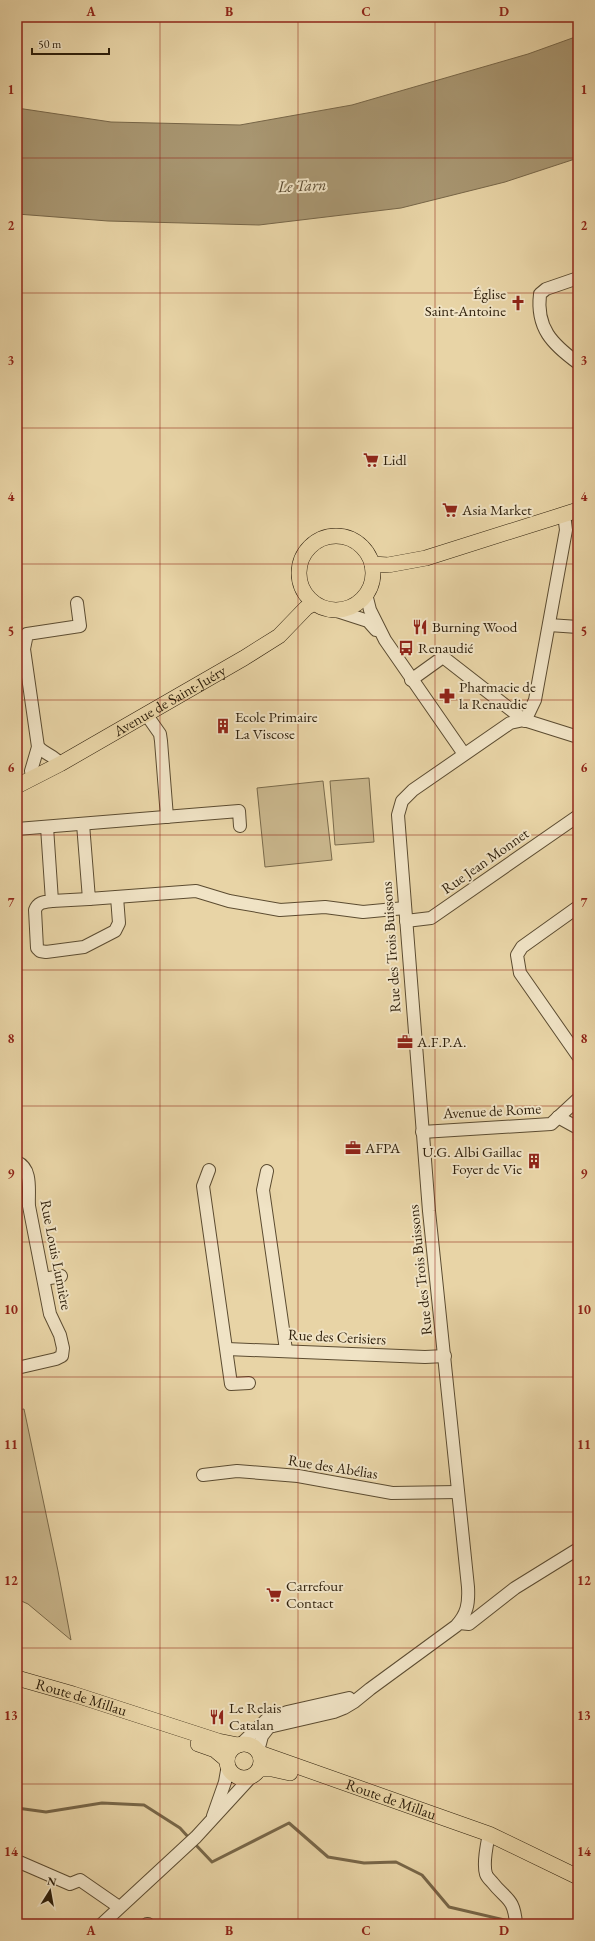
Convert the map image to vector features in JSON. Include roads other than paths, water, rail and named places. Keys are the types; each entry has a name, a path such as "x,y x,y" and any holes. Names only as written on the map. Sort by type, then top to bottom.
{"main road":[{"path":"372,564 388,565 406,562 571,512"},
{"path":"334,536 345,537 355,541 363,548 372,564 372,582 366,594 358,603 346,608 334,610 324,608 314,603 306,595 301,585 299,573 301,561 306,551 314,543 324,538 334,536"},
{"name":"Avenue de Saint-Juéry","path":"17,786 60,764 244,658 279,636 306,608 314,603"},
{"name":"Route de Millau","path":"17,1678 73,1694 218,1741 239,1745"},
{"name":"Route de Millau","path":"17,1682 52,1696 215,1750 227,1763"},
{"path":"239,1745 251,1745 259,1752 261,1758 256,1773 239,1778 234,1775 227,1763 230,1751 239,1745"},
{"name":"Route de Millau","path":"259,1752 489,1834 578,1877"},
{"name":"Route de Millau","path":"256,1773 272,1769 290,1773 522,1850"}],"street":[{"path":"578,278 546,289 540,294 538,309 547,334 561,350 578,363"},
{"path":"366,594 370,610 385,640 411,680 464,754 510,723 524,720 535,700 566,530 571,512"},
{"path":"34,778 31,771 38,747 24,649 27,634 80,626 77,603"},
{"path":"334,610 368,621 385,640"},
{"path":"549,625 578,627"},
{"path":"411,680 443,657 524,720 578,737"},
{"path":"146,714 160,734 167,817"},
{"path":"38,747 45,754 55,757 60,764"},
{"name":"Rue des Trois Buissons","path":"464,754 413,790 402,801 398,816 422,1132 468,1587 468,1608"},
{"path":"17,829 239,811 240,826"},
{"name":"Rue Jean Monnet","path":"406,921 431,918 578,816"},
{"path":"83,824 89,899"},
{"path":"47,827 52,901"},
{"path":"117,897 119,923 116,931 84,947 46,952 40,951 38,948 35,910 37,905 42,902 196,891 230,901 280,910 325,907 363,912 405,908"},
{"path":"575,909 522,947 517,955 517,959 520,973 578,1056"},
{"name":"Avenue de Rome","path":"422,1132 552,1124 578,1099"},
{"path":"558,1117 578,1128"},
{"name":"Rue Louis Lumière","path":"17,1162 24,1168 28,1178 29,1206 52,1320 60,1335 63,1348 62,1356 17,1368"},
{"path":"209,1170 204,1186 231,1384 249,1383"},
{"path":"267,1171 264,1190 286,1350"},
{"path":"44,1279 61,1276"},
{"name":"Rue des Cerisiers","path":"227,1349 286,1350 425,1357 445,1356"},
{"name":"Rue des Abélias","path":"203,1475 237,1471 298,1476 392,1493 458,1492"},
{"path":"458,1623 469,1624 514,1588 578,1549"},
{"path":"259,1752 262,1736 269,1727 334,1712 354,1702 458,1623 463,1618 468,1608 490,1606"},
{"path":"239,1745 266,1720 287,1712 342,1701 370,1689"},
{"path":"211,1822 225,1782 227,1763"},
{"path":"102,1924 196,1837 256,1773"},
{"path":"488,1839 486,1875 509,1899 516,1919"},
{"path":"17,1862 70,1884 80,1880 119,1907"}],"water":[{"name":"Le Tarn","path":"578,36 578,158 505,182 401,208 259,225 108,221 17,214 17,108 111,122 240,125 352,105 528,54"}],"waterway":[{"path":"17,1808 46,1812 102,1803 144,1805 180,1828 190,1839"},
{"path":"194,1843 212,1862 289,1823 328,1857 364,1863 396,1862 422,1875 449,1907 513,1922"}],"place":[{"name":"Église Saint-Antoine","path":"518,303"},
{"name":"Lidl","path":"371,460"},
{"name":"Asia Market","path":"450,510"},
{"name":"Burning Wood","path":"420,627"},
{"name":"Renaudié","path":"406,648"},
{"name":"Pharmacie de la Renaudie","path":"447,696"},
{"name":"Ecole Primaire La Viscose","path":"223,726"},
{"name":"A.F.P.A.","path":"405,1042"},
{"name":"AFPA","path":"353,1148"},
{"name":"U.G. Albi Gaillac Foyer de Vie","path":"534,1161"},
{"name":"Carrefour Contact","path":"274,1595"},
{"name":"Le Relais Catalan","path":"217,1717"}]}
